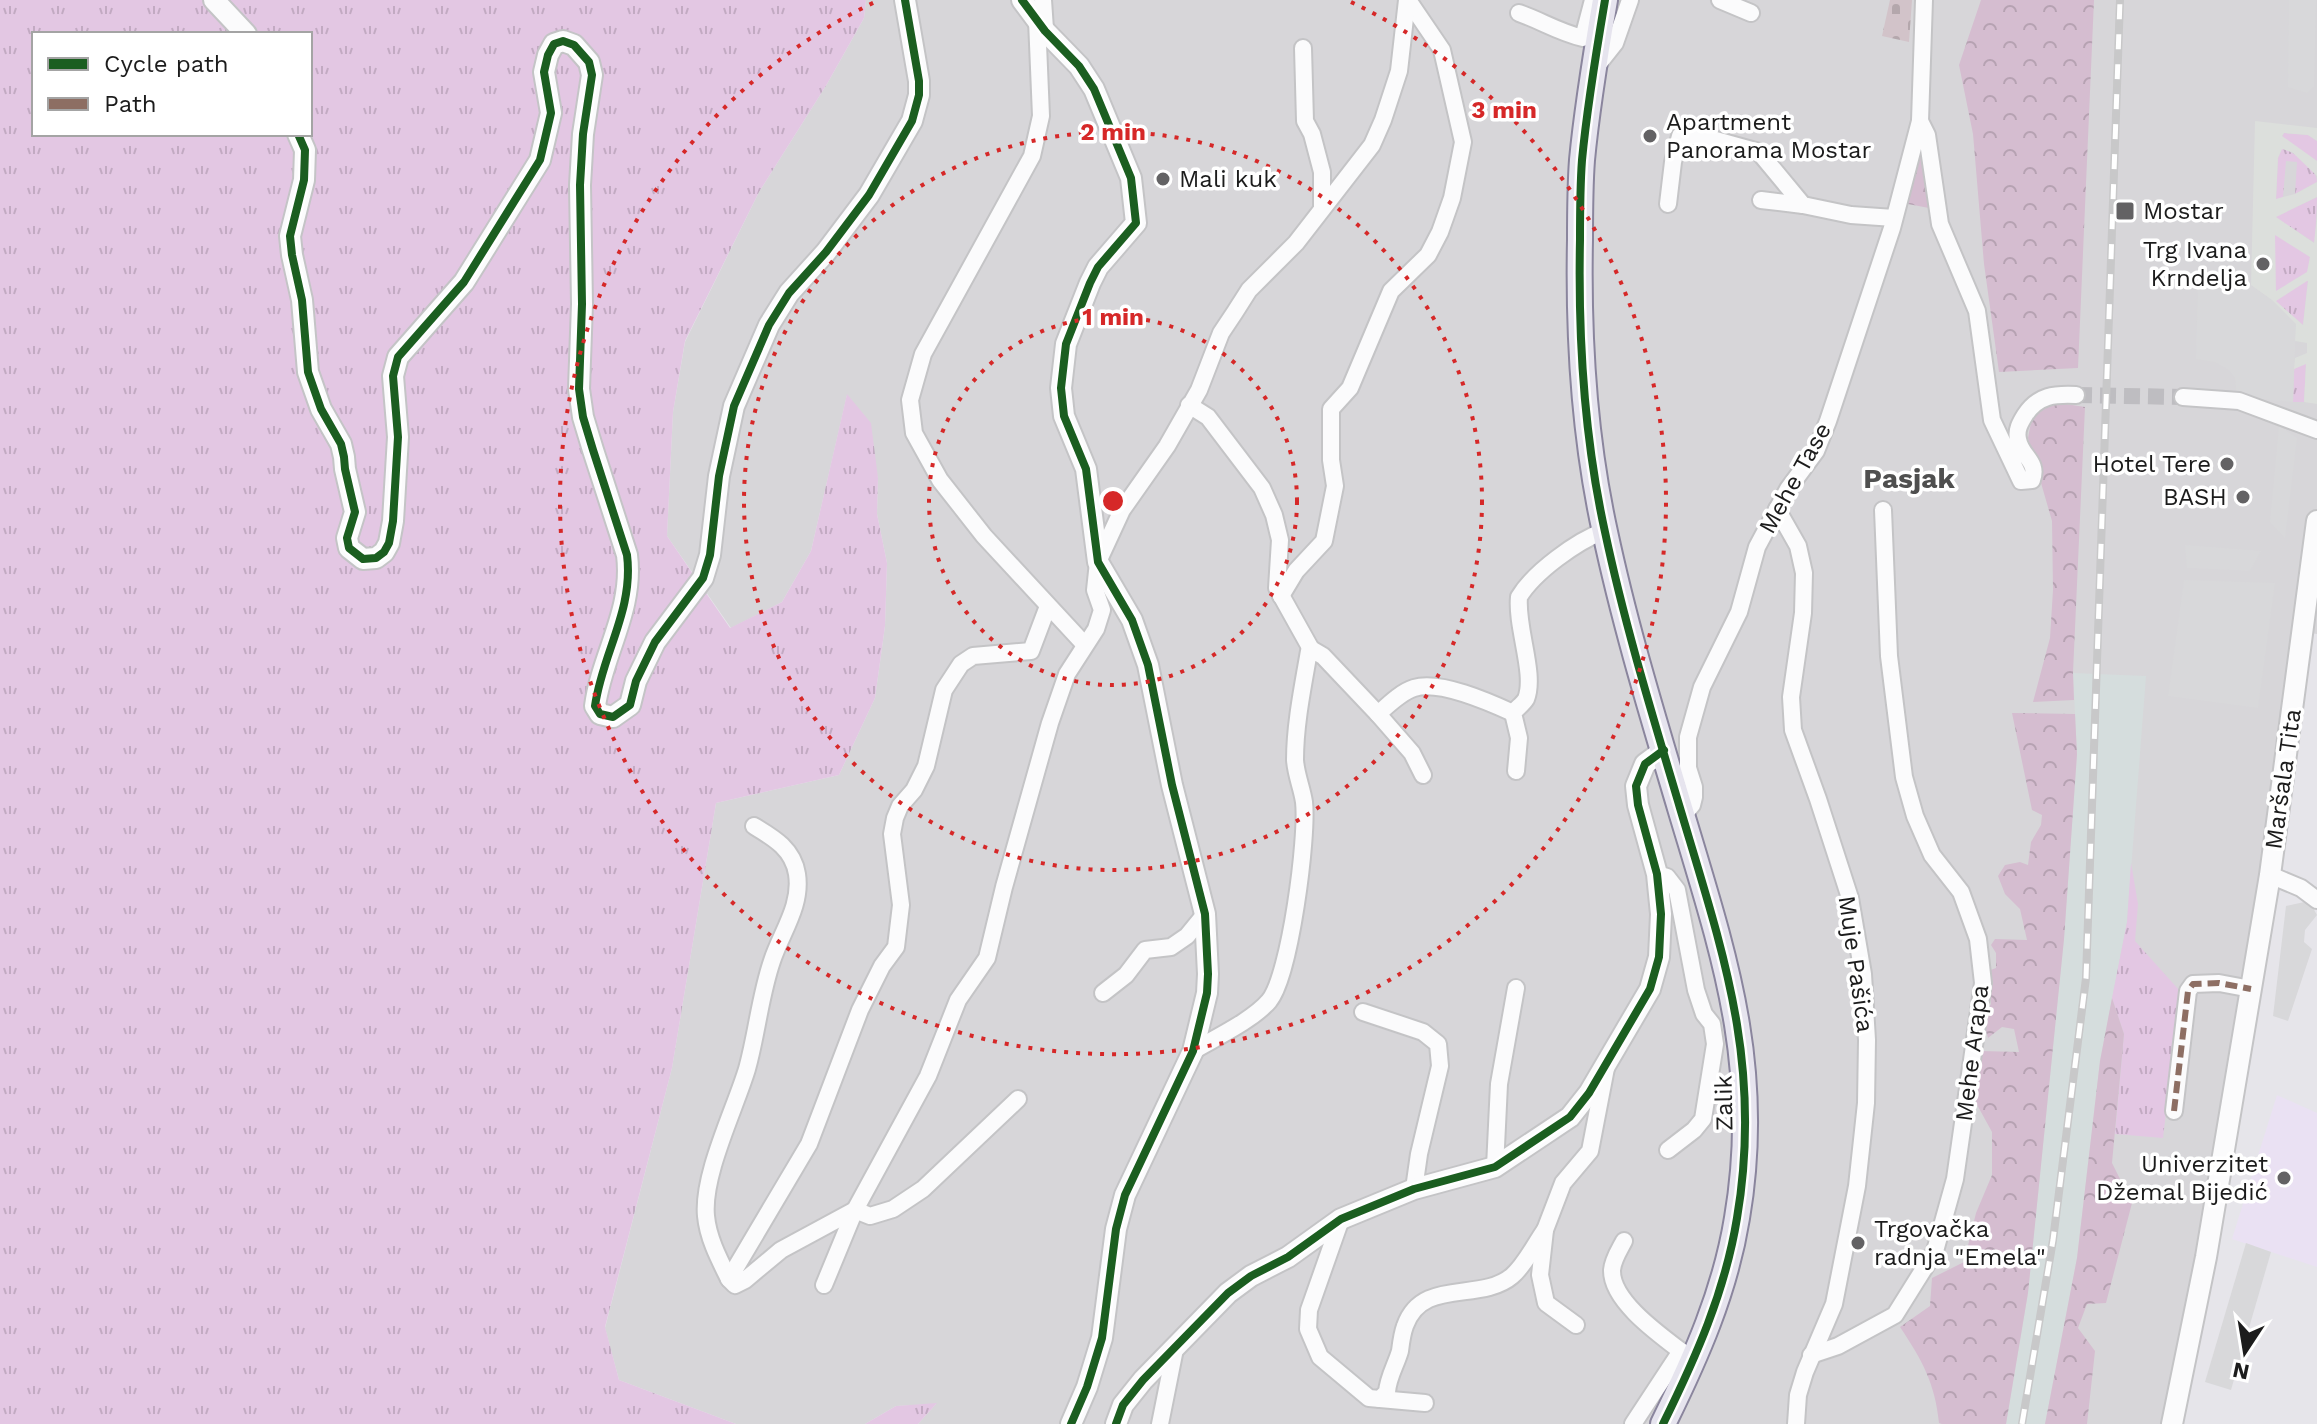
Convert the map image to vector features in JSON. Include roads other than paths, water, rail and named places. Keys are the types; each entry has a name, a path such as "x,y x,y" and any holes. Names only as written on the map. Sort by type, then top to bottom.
{"main road":[{"name":"Zalik","path":"1605,0 1582,157 1579,280 1586,405 1604,531 1630,636 1728,970 1745,1085 1745,1136 1737,1219 1713,1313 1688,1356 1663,1424"}],"street":[{"path":"214,0 244,32"},
{"path":"299,136 305,150 304,180 290,236 302,300 308,372 321,409 341,444 355,512 347,538 349,548 363,559 376,558 389,543 393,521 398,437 393,376 398,357 464,282 540,160 551,113 544,72 554,44 563,41 574,45 589,62 590,92 583,134 580,185 582,304 579,389 583,417 627,555 630,575 621,622 598,681 595,706 600,714 613,717 630,705 636,681 655,642 703,578 710,555 719,476 734,406 769,325 789,293 826,252 869,195 912,121 919,95 919,81 905,0"},
{"path":"824,1285 855,1210 928,1076 958,1000 987,958 1050,723 1067,674 1096,629 1102,610 1095,590 1098,562 1086,469 1064,416 1061,388 1066,344 1090,283 1098,267 1136,223 1135,204 1126,160 1094,89 1079,66 1041,26 1022,0"},
{"path":"1043,0 1041,116 1032,156 923,354 910,400 914,433 940,480 984,536 1085,645"},
{"path":"1098,562 1122,510 1167,446 1199,390 1221,333 1249,290 1296,243 1360,163 1383,120 1399,71 1408,0"},
{"path":"1281,596 1296,571 1324,541 1335,486 1331,460 1331,409 1350,388 1391,291 1428,255 1452,198 1463,142 1450,80 1442,50 1408,0"},
{"path":"1519,13 1541,21 1551,29 1583,38 1593,0"},
{"path":"1595,68 1615,43 1630,0"},
{"path":"1720,0 1751,13"},
{"path":"1924,0 1920,121 1927,135 1940,224 1977,311 1992,420 2021,481 2032,480 2034,465 2020,446 2018,426 2032,405 2042,398 2058,394 2076,395"},
{"path":"1303,48 1305,121 1312,134 1322,172 1322,207"},
{"name":"Mehe Tase","path":"1683,816 1694,797 1688,768 1688,737 1702,687 1739,612 1757,547 1788,489 1816,451 1828,421 1893,223 1920,121"},
{"path":"1668,204 1680,136 1701,136 1759,152 1803,205"},
{"path":"1761,200 1893,223"},
{"path":"2183,397 2239,401 2317,430"},
{"path":"1189,405 1208,417 1262,488 1274,515 1280,540 1277,588 1311,649 1331,664 1378,714 1412,753 1423,775"},
{"name":"Muje Pašića","path":"1777,509 1798,546 1804,573 1803,613 1791,697 1793,730 1850,898 1863,974 1866,1014 1866,1103 1857,1186 1834,1304 1811,1355 1798,1395 1794,1417 1796,1424"},
{"name":"Mehe Arapa","path":"1811,1355 1838,1346 1895,1315 1935,1251 1955,1179 1983,983 1978,939 1961,892 1932,855 1915,816 1904,777 1889,656 1883,510"},
{"name":"Maršala Tita","path":"2172,1424 2204,1271 2270,875 2317,521"},
{"path":"1513,713 1525,701 1530,681 1521,639 1519,597 1542,571 1593,535 1604,531"},
{"path":"1071,1424 1087,1387 1102,1338 1116,1229 1125,1195 1193,1051 1207,993 1205,914 1172,785 1148,665 1132,620 1098,562"},
{"path":"729,1279 809,1144 860,1010 882,966 896,947 901,905 892,834 900,806 914,790 926,766 944,690 961,664 973,656 1031,651 1048,606"},
{"path":"1193,1051 1259,1010 1275,993 1300,880 1304,803 1295,760 1299,712 1311,649"},
{"path":"1378,714 1413,688 1431,686 1486,701 1513,713"},
{"path":"1513,713 1519,738 1516,771"},
{"path":"1116,1424 1123,1405 1131,1395 1228,1293 1251,1276 1288,1257 1341,1219 1414,1189 1495,1167 1570,1117 1589,1093 1650,989 1659,957 1661,914 1657,874 1638,805 1636,786 1640,773 1651,757 1664,750"},
{"path":"1638,805 1644,789 1671,776"},
{"path":"754,826 782,843 797,874 793,913 765,982 746,1071 710,1180 706,1215 715,1251 735,1285 781,1250 855,1210"},
{"path":"1657,874 1667,877 1677,890 1696,990 1704,1014 1712,1024 1715,1044 1703,1119 1668,1150"},
{"path":"2270,875 2301,888 2317,900"},
{"path":"1103,993 1126,975 1145,950 1171,947 1187,936 1205,914"},
{"path":"2174,1111 2188,991 2193,984 2219,983 2251,989"},
{"path":"1495,1167 1499,1084 1516,988"},
{"path":"1363,1012 1423,1032 1438,1044 1440,1066 1414,1189"},
{"path":"1380,1399 1387,1392 1388,1381 1399,1356 1405,1324 1418,1306 1441,1293 1491,1287 1513,1275 1545,1230 1563,1183 1590,1151 1607,1063"},
{"path":"855,1210 870,1216 906,1202 1018,1099"},
{"path":"1341,1219 1309,1310 1308,1329 1320,1357 1369,1398 1425,1403"},
{"path":"1545,1230 1540,1275 1546,1303 1576,1325"},
{"path":"1624,1241 1612,1268 1614,1285 1647,1324 1688,1356 1633,1424"},
{"path":"1160,1424 1175,1349"}],"tunnel":[{"path":"2076,395 2183,397"}],"railway":[{"path":"2022,1424 2053,1240 2086,978 2120,0"}],"place":[{"name":"Apartment Panorama Mostar","path":"1650,136"},
{"name":"Mali kuk","path":"1163,179"},
{"name":"Mostar","path":"2125,211"},
{"name":"Trg Ivana Krndelja","path":"2263,264"},
{"name":"Hotel Tere","path":"2227,464"},
{"name":"BASH","path":"2243,497"},
{"name":"Univerzitet Džemal Bijedić","path":"2284,1178"},
{"name":"Trgovačka radnja \"Emela\"","path":"1858,1243"}],"district":[{"name":"Pasjak","path":"1909,478"}]}
